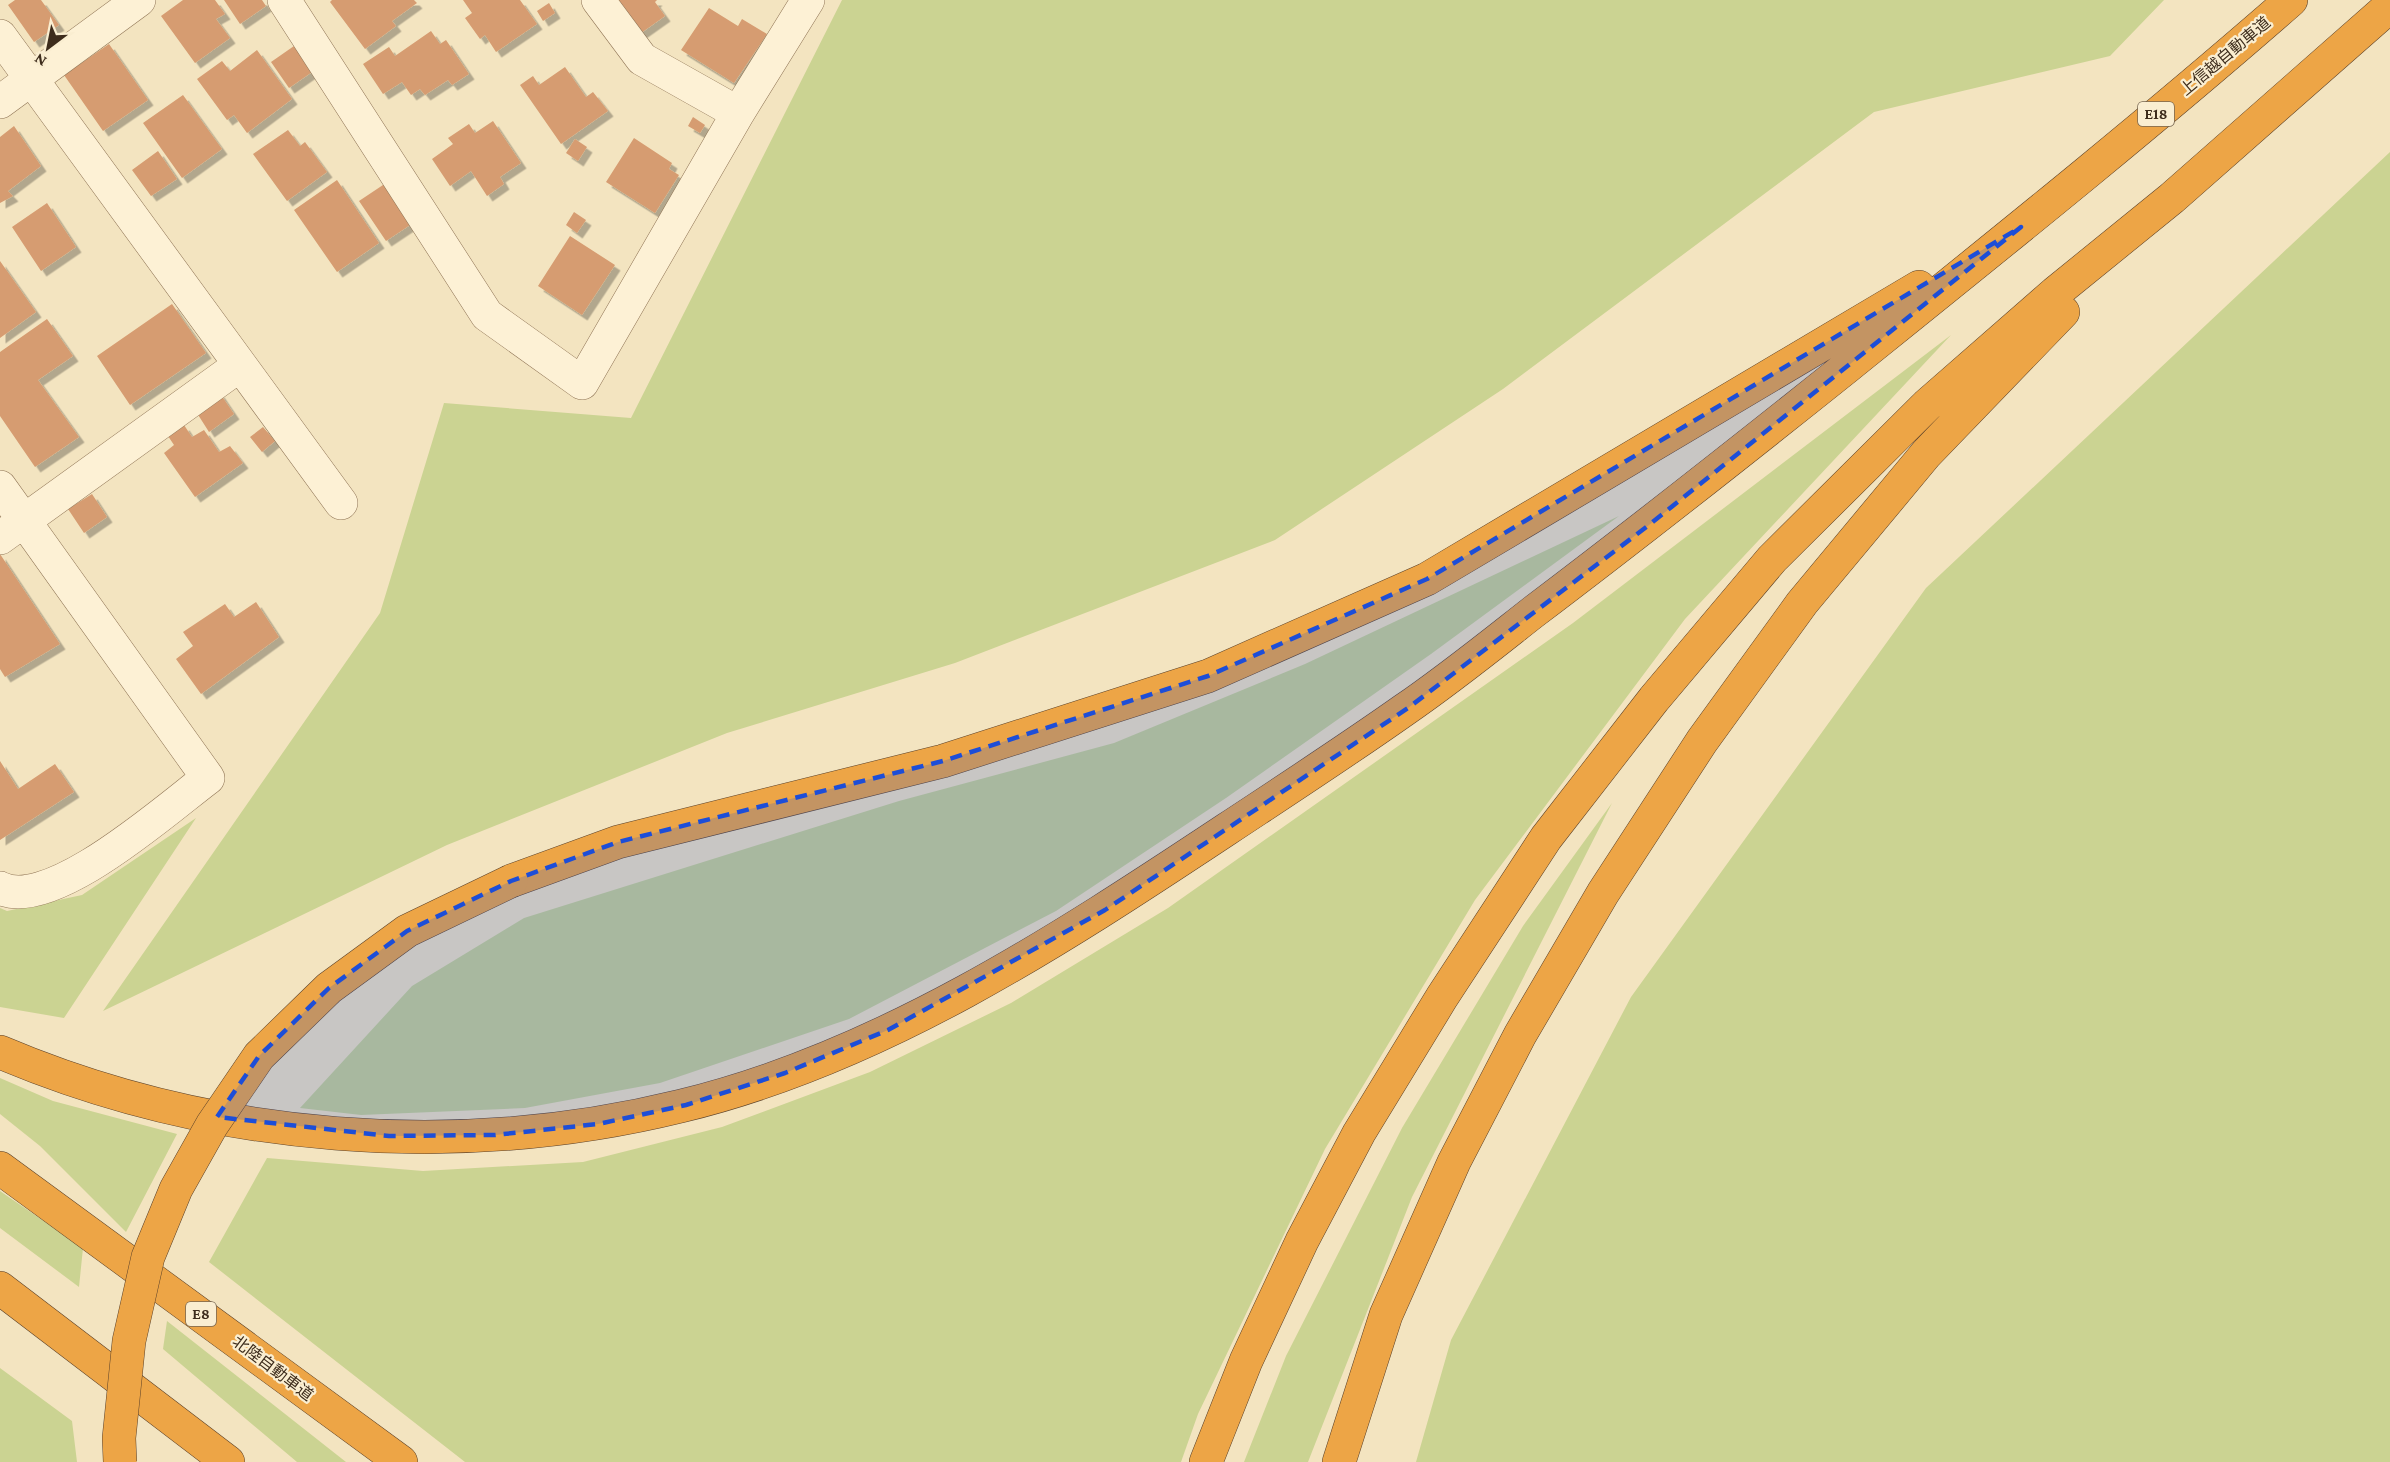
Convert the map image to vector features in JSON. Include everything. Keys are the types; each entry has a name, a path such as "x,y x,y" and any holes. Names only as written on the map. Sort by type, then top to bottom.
{"highway":[{"name":"上信越自動車道","path":"2021,227 2291,0"},
{"path":"1206,1462 1251,1351 1302,1241 1359,1133 1442,997 1546,838 1654,699 1772,559 1927,405 2055,292 2172,198 2390,6"},
{"path":"1339,1462 1386,1316 1454,1162 1520,1035 1597,903 1702,741 1802,603 1926,454 2172,198"},
{"path":"120,1462 119,1438 129,1341 148,1257 176,1189 212,1125 259,1056 329,988 407,931 511,881 618,842 943,761 1208,676 1427,579 2021,227"},
{"path":"0,1052 59,1077 160,1107 274,1127 389,1137 495,1135 598,1124 686,1105 796,1069 888,1030 1018,961 1105,910 1399,714 1649,525 2021,227"},
{"name":"北陸自動車道","path":"0,1168 81,1225 400,1462"},
{"path":"0,1288 228,1462"}],"street":[{"path":"0,102 139,0"},
{"path":"284,0 487,315 582,383 738,113 808,0"},
{"path":"598,0 642,59 738,113"},
{"path":"0,36 341,503"},
{"path":"12,529 240,366"},
{"path":"0,487 12,529 208,778 85,871 41,889 6,891 0,888"}],"highlighted area":[{"path":"2021,227 1649,525 1408,708 1105,910 888,1030 785,1073 686,1105 598,1124 495,1135 389,1136 217,1117 259,1056 329,988 407,931 511,881 618,842 943,761 1208,676 1427,579"}],"green space":[{"path":"842,0 2164,0 2110,56 1874,112 1503,389 1275,540 955,663 727,733 447,845 103,1011 380,613 444,403 631,418"},
{"path":"2390,152 2390,1462 1416,1462 1451,1340 1631,997 1926,588"},
{"path":"1951,335 1685,619 1475,900 1325,1149 1198,1414 1181,1462 465,1462 209,1262 267,1158 423,1171 583,1162 722,1127 870,1072 1011,1003 1168,908 1573,623"},
{"path":"1619,516 1431,654 1226,798 1056,911 849,1019 660,1083 525,1108 361,1115 300,1108 412,986 524,918 899,801 1114,743 1305,664"},
{"path":"1612,803 1412,1197 1308,1462 1244,1462 1286,1356 1402,1128 1523,926"},
{"path":"196,818 64,1018 0,1007 0,908 7,911 82,895"},
{"path":"0,1078 53,1101 177,1134 126,1232 40,1146 0,1114"},
{"path":"0,1191 83,1248 79,1287 0,1228"},
{"path":"167,1321 346,1462 297,1462 163,1349"},
{"path":"0,1368 72,1421 77,1462 0,1462"}],"building":[{"path":"15,0 41,0 59,25 34,42 8,5"},
{"path":"183,0 215,0 225,14 216,19 230,38 195,63 161,16"},
{"path":"224,0 262,0 266,6 240,24"},
{"path":"332,0 414,0 417,3 392,21 396,26 365,49 330,2"},
{"path":"463,0 520,0 537,24 496,52 485,35 480,39 465,18 472,13"},
{"path":"617,0 657,0 655,2 665,16 641,33"},
{"path":"549,3 555,13 543,21 537,11"},
{"path":"709,8 738,26 742,19 767,34 734,83 681,50"},
{"path":"431,31 440,44 446,40 469,74 452,85 448,80 425,95 420,89 411,95 402,82 383,94 363,64 389,47 395,56"},
{"path":"109,44 148,100 103,131 64,75"},
{"path":"294,46 312,72 289,88 271,62"},
{"path":"257,50 292,99 247,133 234,115 227,120 197,79 222,61 230,71"},
{"path":"565,67 586,97 593,92 608,111 561,144 520,85 533,76 539,85"},
{"path":"183,95 222,149 182,178 143,123"},
{"path":"693,117 705,125 700,133 688,126"},
{"path":"493,121 521,163 500,177 504,184 487,196 471,171 450,186 432,159 453,144 448,138 469,124 475,133"},
{"path":"14,126 41,166 8,191 13,196 0,203 0,137"},
{"path":"288,130 300,146 305,142 327,172 287,201 253,154"},
{"path":"634,138 672,163 669,169 679,175 655,213 606,182"},
{"path":"575,139 587,147 578,161 566,153"},
{"path":"158,151 177,179 151,196 132,170"},
{"path":"337,180 379,243 337,272 294,210"},
{"path":"389,181 416,221 386,241 359,201"},
{"path":"47,203 76,247 41,271 12,227"},
{"path":"574,212 586,220 577,233 566,225"},
{"path":"570,236 615,265 582,315 538,286"},
{"path":"0,261 36,312 0,338"},
{"path":"172,304 206,353 130,405 97,356"},
{"path":"47,319 73,356 38,380 79,437 35,467 0,416 0,352"},
{"path":"219,392 234,414 209,432 195,410"},
{"path":"184,425 192,437 204,430 219,452 230,446 243,463 195,497 164,453 174,445 168,436"},
{"path":"263,427 275,441 262,452 250,437"},
{"path":"92,494 107,517 84,533 68,509"},
{"path":"0,554 60,644 5,677 0,669"},
{"path":"256,602 279,637 201,694 176,659 193,646 183,632 225,604 234,617"},
{"path":"0,761 18,789 55,764 74,792 0,840"}]}
